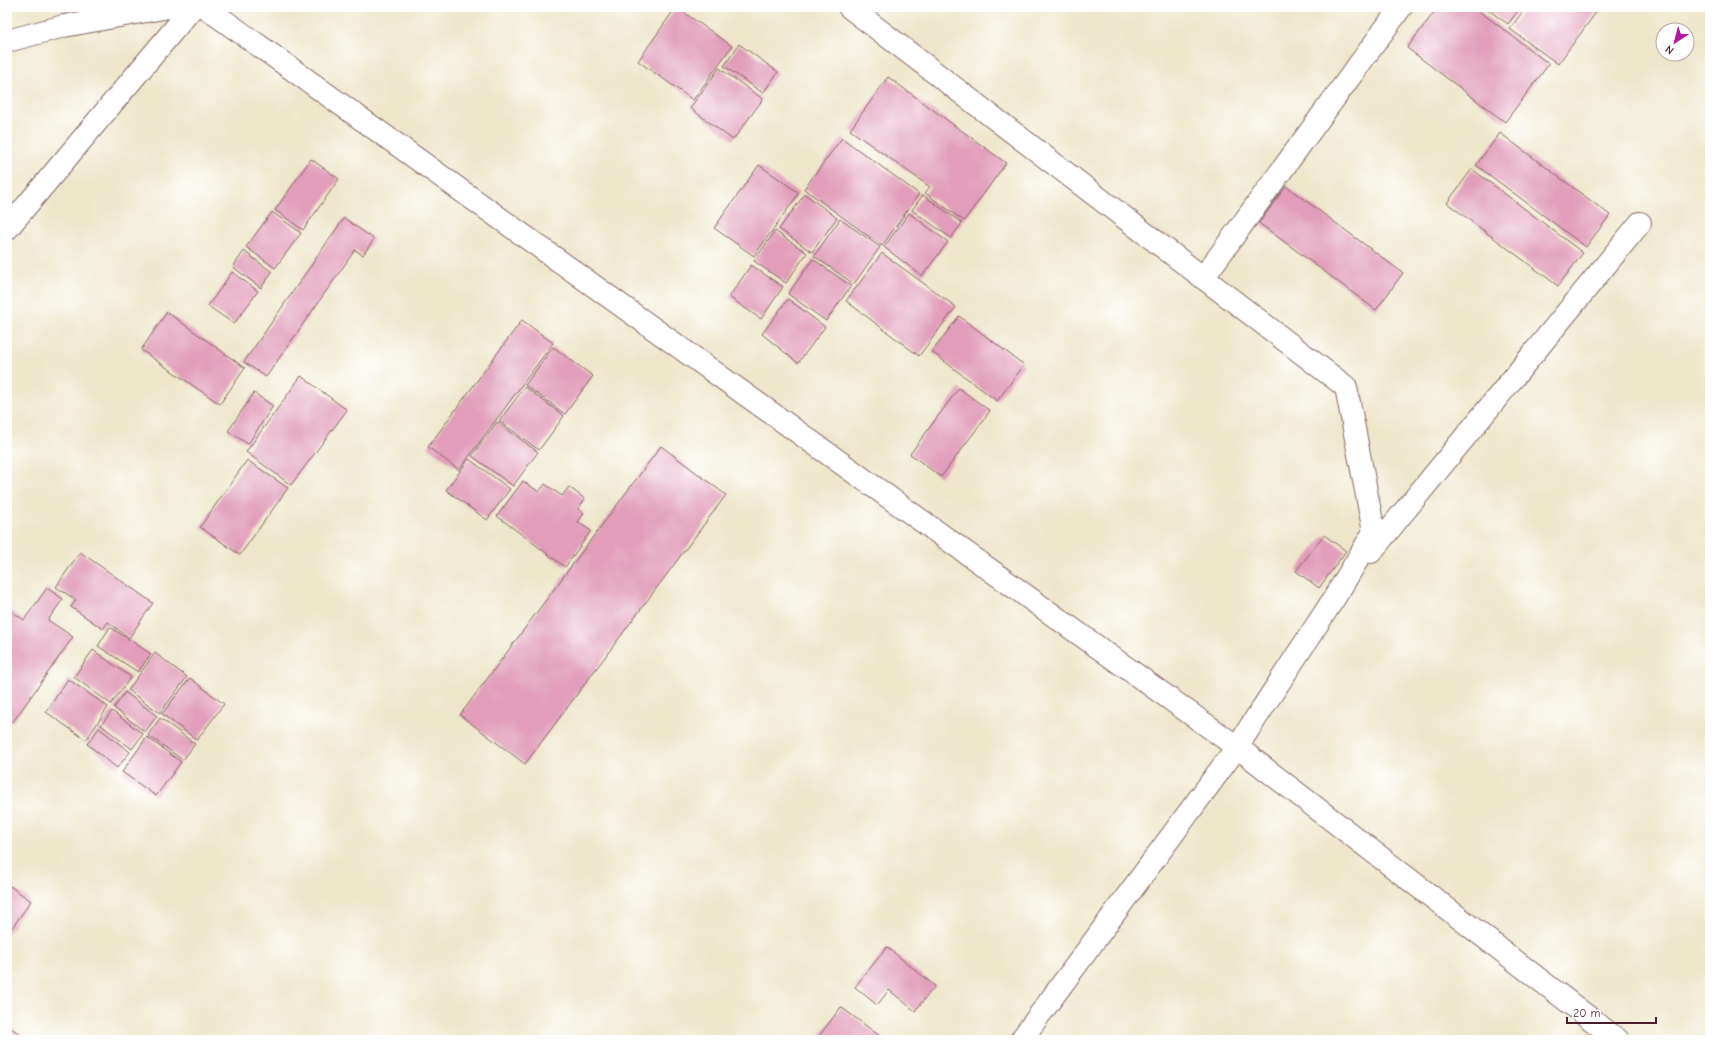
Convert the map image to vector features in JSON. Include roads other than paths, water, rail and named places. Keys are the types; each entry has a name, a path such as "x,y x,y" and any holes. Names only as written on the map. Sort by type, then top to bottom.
{"street":[{"path":"7,41 64,26 169,7"},
{"path":"7,229 194,7"},
{"path":"205,7 1237,747 1618,1040"},
{"path":"849,7 1346,387 1374,532 1335,597 1237,747 1021,1040"},
{"path":"1203,278 1401,7"},
{"path":"1335,597 1640,223"}]}
